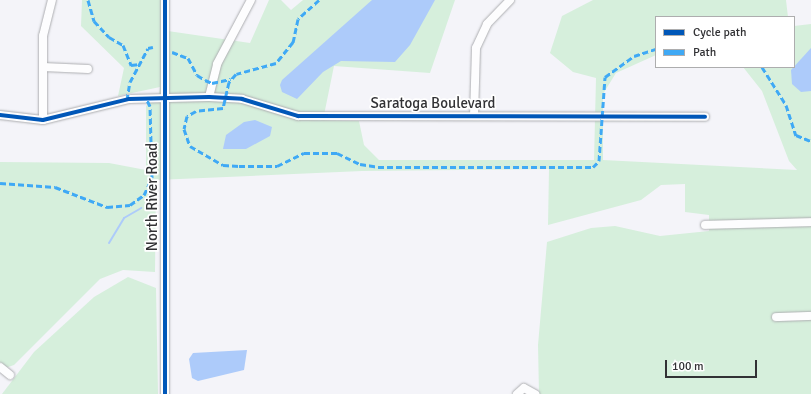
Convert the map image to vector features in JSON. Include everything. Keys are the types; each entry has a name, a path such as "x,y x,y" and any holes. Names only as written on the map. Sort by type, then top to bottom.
{"street":[{"path":"0,115 43,120 43,36 52,0"},
{"name":"North River Road","path":"165,0 165,394"},
{"path":"209,97 217,64 251,0"},
{"path":"474,116 476,48 487,24 510,0"},
{"path":"43,67 88,69"},
{"name":"Saratoga Boulevard","path":"43,120 129,99 209,97 242,99 298,116 704,117"},
{"path":"704,225 811,222"},
{"path":"776,317 811,316"},
{"path":"0,368 10,375"},
{"path":"517,394 524,388 535,394"}],"green space":[{"path":"82,0 161,0 161,30 250,43 269,0 281,0 291,10 303,0 455,0 430,73 334,66 323,120 359,121 364,145 379,160 594,160 596,78 573,72 550,53 562,16 593,0 786,0 788,16 655,16 655,55 616,73 603,94 603,160 797,170 789,161 762,91 744,68 795,68 795,26 811,24 811,394 539,394 538,345 547,242 591,228 615,226 660,236 709,231 709,215 685,212 685,184 661,185 641,200 548,225 549,169 362,171 156,180 155,272 123,270 100,279 14,365 5,368 0,365 0,162 109,163 146,170 146,106 159,94 160,87 118,96 124,68 81,26"},
{"path":"128,277 156,288 158,394 2,394 34,352 94,297"}],"water":[{"path":"372,0 435,0 410,45 395,62 341,61 323,72 297,99 282,92 280,85 282,80"},
{"path":"811,48 811,91 801,92 792,84 791,70 795,68 795,66"},
{"path":"255,120 272,127 270,136 246,149 223,149 226,135 244,122"},
{"path":"247,350 244,370 198,381 192,378 189,359 193,353"}],"waterway":[{"path":"109,243 124,218 141,208"}],"marked path":[{"path":"88,0 94,21 109,37 123,45 131,65 140,64"},
{"path":"319,0 298,19 293,42 276,63 236,74 229,82 223,108 196,111 187,116 184,129 190,146 223,165 239,166 277,166 304,153 337,153 360,164 378,167 593,167 599,161 605,77 634,56 655,49"},
{"path":"127,100 130,82 148,48 153,47"},
{"path":"172,52 188,58 197,75 205,80 212,83 231,79"},
{"path":"763,68 786,105 796,135 811,141"},
{"path":"0,183 55,187 107,207 130,205 144,195 152,178 150,106 146,98"}],"cycle path":[{"path":"165,0 165,394"},
{"path":"0,115 43,120 129,99 209,97 242,99 298,116 705,117"}]}
